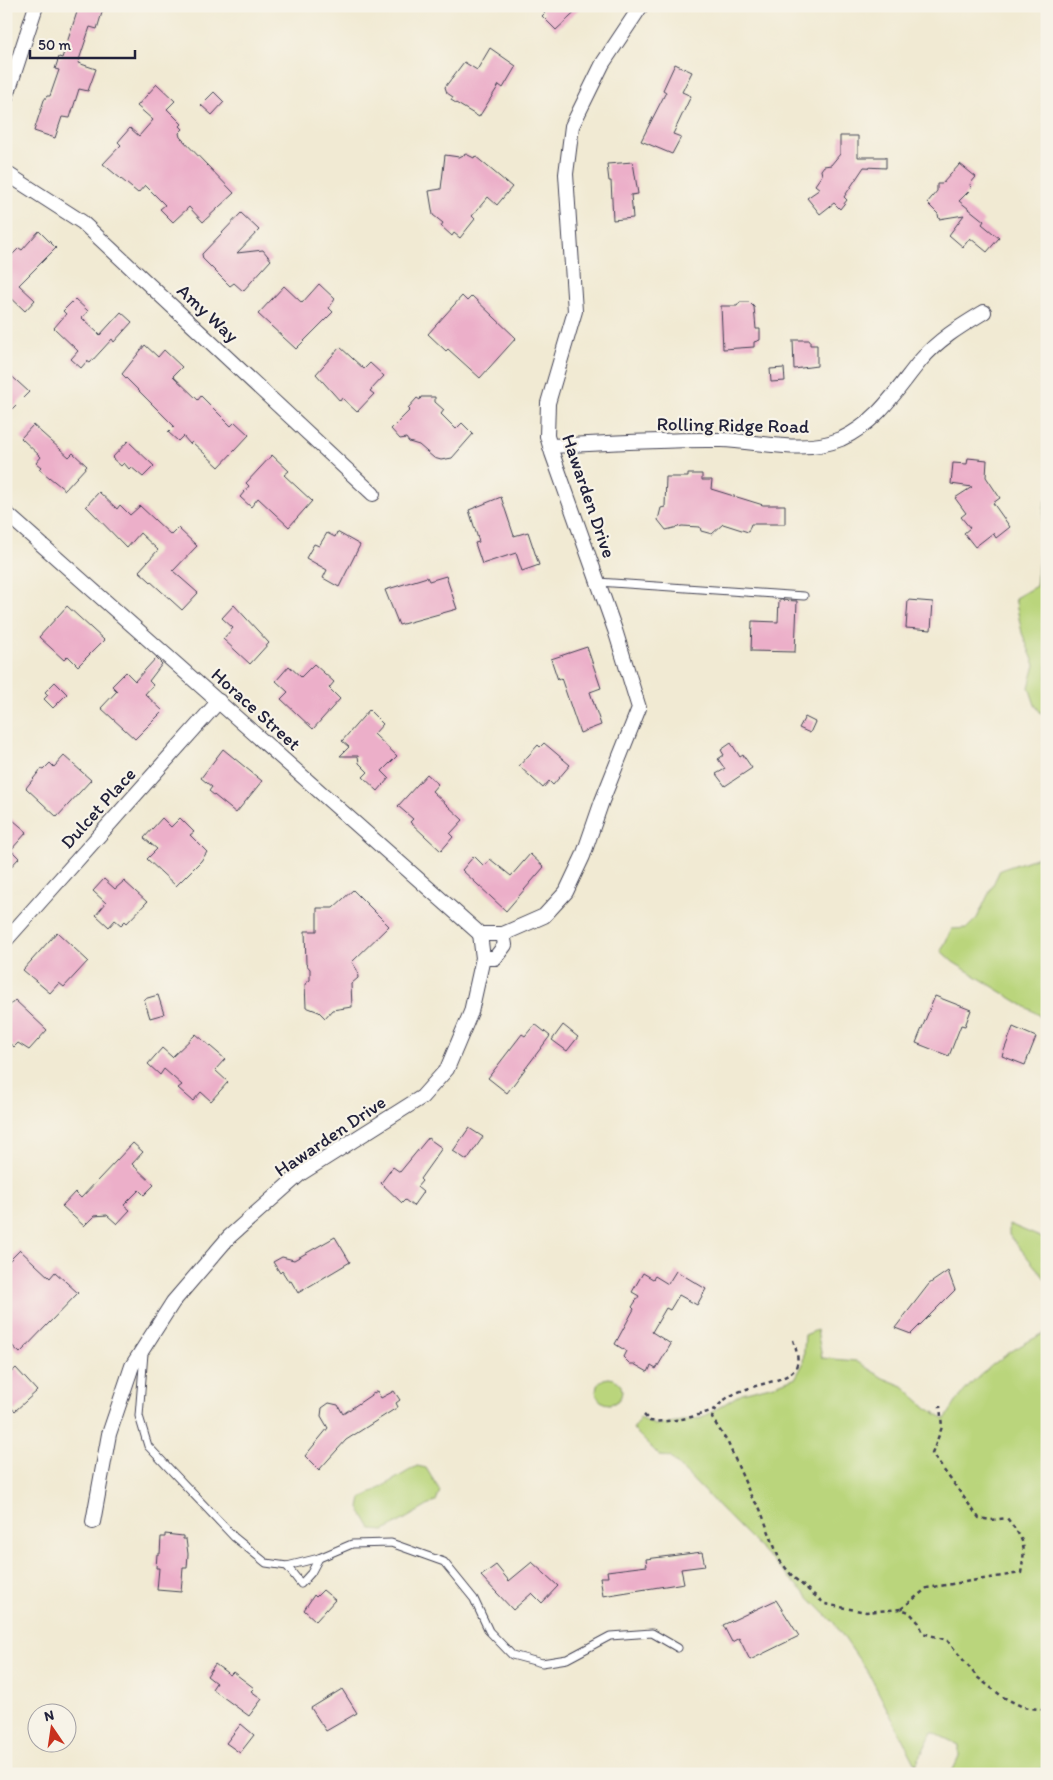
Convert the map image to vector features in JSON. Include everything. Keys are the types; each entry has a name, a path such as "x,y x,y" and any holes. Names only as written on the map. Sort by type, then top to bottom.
{"street":[{"path":"6,98 36,6"},
{"name":"Hawarden Drive","path":"93,1522 109,1434 132,1366 173,1302 229,1237 300,1174 422,1097 447,1069 471,1012 483,958 480,934 503,934 544,916 566,892 583,856 602,801 639,708 598,582 550,446 547,424 548,403 574,311 566,174 572,126 603,63 641,6"},
{"name":"Amy Way","path":"6,173 82,222 374,494"},
{"name":"Rolling Ridge Road","path":"550,446 722,440 774,446 815,446 841,439 869,420 897,393 921,360 942,340 954,330 984,312"},
{"name":"Horace Street","path":"6,514 480,934"},
{"name":"Dulcet Place","path":"6,940 219,701"},
{"path":"483,958 495,958 505,945 503,934"}],"lane":[{"path":"598,582 804,596"},
{"path":"145,1345 139,1416 148,1446 234,1537 266,1563 287,1566 318,1558 352,1544 391,1543 444,1562 474,1599 489,1631 512,1655 542,1664 568,1659 610,1636 652,1633 678,1648"},
{"path":"287,1566 301,1584 311,1573 318,1558"}],"path":[{"path":"644,1415 650,1421 659,1422 702,1414 715,1409 742,1389 785,1378 793,1372 797,1363 793,1340"},
{"path":"901,1609 927,1588 1021,1573 1025,1550 1022,1537 1008,1518 991,1520 979,1518 932,1454 942,1426 940,1406"},
{"path":"715,1409 712,1418 728,1442 751,1496 760,1509 780,1561 793,1577 825,1604 866,1612 901,1609 909,1612 919,1623 923,1633 947,1640 977,1677 1003,1697 1023,1707 1047,1710"}],"green space":[{"path":"1045,501 1047,501 1047,721 1035,705 1029,687 1035,665 1022,633 1015,598 1036,586"},
{"path":"1047,854 1047,1020 953,962 941,951 952,929 967,928 977,918 1000,870"},
{"path":"1009,1224 1047,1240 1047,1281 1009,1235"},
{"path":"817,1330 822,1358 856,1361 883,1378 903,1386 927,1408 945,1419 962,1394 991,1366 1024,1344 1047,1332 1047,1774 951,1774 959,1757 959,1745 932,1732 916,1765 869,1674 834,1623 670,1457 660,1456 633,1429 640,1418 655,1425 702,1418 742,1393 778,1384 796,1377 803,1364 805,1335"},
{"path":"609,1378 618,1382 622,1391 618,1400 609,1404 600,1400 596,1391 600,1382"},
{"path":"417,1466 426,1468 440,1491 436,1501 384,1531 372,1530 359,1508 361,1499"}],"building":[{"path":"79,6 104,6 97,29 90,27 78,63 96,69 88,91 79,89 70,118 62,117 55,138 34,131 44,100 47,96 50,96 59,70 55,69 59,57 62,58"},
{"path":"539,6 582,6 556,30 542,16 545,13"},
{"path":"490,48 516,66 503,88 499,85 479,117 451,100 453,97 447,93 445,87 464,62 477,70"},
{"path":"675,64 692,72 682,92 691,96 673,134 681,137 672,154 641,141 666,92 663,90"},
{"path":"157,84 175,101 167,109 182,124 180,126 183,129 179,133 180,137 234,193 203,222 189,207 173,222 160,209 165,205 145,185 138,193 103,164 121,145 118,142 130,128 139,136 153,120 137,106"},
{"path":"214,92 224,102 212,115 201,105"},
{"path":"840,136 858,136 858,157 886,157 886,168 864,167 844,197 847,200 840,209 834,203 820,214 807,198 820,189 815,185 822,175 821,170 824,166 831,165 840,154"},
{"path":"466,154 474,158 475,156 512,187 497,205 488,197 472,216 475,219 460,238 454,233 452,236 441,226 443,223 433,215 429,191 441,189 445,155 459,157"},
{"path":"633,162 638,194 631,195 633,218 613,220 611,181 609,181 607,164"},
{"path":"960,164 976,177 970,184 971,189 959,201 984,221 982,224 999,238 987,252 970,238 963,247 949,235 964,215 939,219 938,214 927,203 937,191 937,184 942,184"},
{"path":"241,213 259,230 237,253 263,250 271,260 243,291 234,283 230,286 203,259 202,254"},
{"path":"39,231 56,248 19,285 35,300 25,311 6,293 6,261 19,248 22,250"},
{"path":"319,284 335,299 329,308 333,312 296,349 258,314 284,286 302,303"},
{"path":"462,296 467,301 472,296 516,338 480,378 428,334"},
{"path":"75,299 88,311 82,318 100,335 121,312 132,322 114,342 112,339 90,363 87,361 81,368 71,359 78,351 54,328 66,314 63,311"},
{"path":"740,302 749,302 754,307 756,329 760,329 760,340 754,342 754,347 723,349 721,306 737,306"},
{"path":"793,340 810,340 810,345 817,345 817,366 794,369"},
{"path":"145,345 158,357 164,350 182,367 173,376 198,400 201,396 231,426 235,422 249,435 219,467 192,442 190,444 183,436 178,441 168,432 174,426 122,374"},
{"path":"340,347 364,369 370,363 384,376 370,391 374,394 357,412 342,398 340,401 316,374"},
{"path":"784,368 785,381 771,382 770,369"},
{"path":"6,371 29,392 6,415"},
{"path":"421,397 435,397 435,402 444,410 441,414 456,429 462,423 473,434 452,458 441,460 434,458 419,445 409,442 406,438 400,439 391,429 410,410 408,408 417,398 420,400"},
{"path":"33,425 69,457 73,453 87,466 65,490 39,469 41,467 36,463 41,457 21,438"},
{"path":"128,441 154,466 143,477 131,467 129,469 124,463 121,466 112,458"},
{"path":"272,455 289,471 284,475 312,501 289,527 258,498 251,507 240,497 249,486 246,483"},
{"path":"968,458 987,460 986,477 1000,498 993,503 1010,527 996,538 993,533 975,547 964,533 970,528 961,517 966,513 955,498 972,487 951,484 953,463 967,464"},
{"path":"688,474 702,474 702,480 712,480 711,489 763,505 785,505 785,524 751,524 748,532 723,524 712,534 701,531 700,527 682,526 666,530 658,520 661,508 665,507 666,477 688,477"},
{"path":"99,492 117,509 120,505 130,515 140,506 171,535 178,528 197,546 173,571 198,593 182,610 139,571 158,550 140,533 127,548 86,506"},
{"path":"501,497 514,536 528,532 539,565 522,571 516,553 482,564 475,543 479,542 469,510"},
{"path":"337,532 360,545 339,587 323,578 327,570 306,558 314,544 319,546 327,533 335,537"},
{"path":"446,576 457,609 399,625 385,590 427,577 429,581"},
{"path":"779,600 797,601 795,652 751,651 752,621 778,622"},
{"path":"908,600 933,602 931,630 906,628"},
{"path":"234,605 269,643 250,664 223,639 233,628 222,618"},
{"path":"67,606 104,640 78,666 68,656 64,660 39,637"},
{"path":"587,647 601,688 590,692 601,725 580,733 561,678 558,680 551,659"},
{"path":"156,658 162,664 149,681 153,685 145,694 163,711 135,739 101,708 117,691 112,686 126,672 135,681"},
{"path":"314,664 334,682 329,688 340,699 313,729 281,699 288,692 276,681 289,666 301,677"},
{"path":"55,682 67,694 53,708 44,699 48,695 45,692"},
{"path":"369,710 383,724 374,734 397,756 382,771 389,778 378,791 363,777 368,772 359,763 358,756 340,756 349,747 342,741"},
{"path":"805,717 815,722 810,733 799,728"},
{"path":"544,743 570,765 553,785 549,781 543,788 519,766 538,745 540,747"},
{"path":"731,743 740,757 743,755 752,768 725,786 716,774 725,769 718,759 724,755 721,750"},
{"path":"223,749 262,781 236,813 209,791 212,787 201,778"},
{"path":"64,756 91,780 57,817 26,788 41,769 43,770 50,763 54,767"},
{"path":"427,774 438,784 432,791 463,820 450,834 453,837 441,851 410,822 413,819 398,806"},
{"path":"6,814 27,832 11,850 19,858 6,872"},
{"path":"162,818 171,827 180,818 194,832 190,835 207,852 201,861 176,886 147,859 157,849 144,838"},
{"path":"530,854 544,867 506,911 462,870 474,856 484,866 490,859 511,876"},
{"path":"104,879 115,889 124,881 147,902 127,923 125,921 121,925 115,920 109,927 96,915 106,903 93,891"},
{"path":"353,890 389,926 352,962 357,970 358,978 351,984 352,1007 332,1010 325,1018 319,1012 306,1007 305,984 310,980 310,969 306,964 305,931 317,931 317,908 333,908"},
{"path":"57,932 88,961 64,987 59,983 50,993 23,970"},
{"path":"158,995 164,1014 150,1018 144,999"},
{"path":"935,996 971,1010 965,1026 961,1025 949,1056 916,1043"},
{"path":"15,1000 47,1030 29,1050 18,1043 14,1047 6,1040 6,1010"},
{"path":"535,1024 550,1036 507,1093 488,1078 522,1034 525,1036"},
{"path":"563,1025 578,1037 567,1051 552,1040"},
{"path":"1013,1027 1036,1037 1025,1065 1002,1056"},
{"path":"196,1034 225,1059 215,1070 228,1082 211,1101 201,1092 193,1101 178,1088 182,1085 164,1069 160,1075 148,1064 162,1048 172,1057"},
{"path":"469,1128 483,1137 467,1160 453,1151"},
{"path":"428,1138 442,1148 420,1179 422,1181 417,1187 423,1192 413,1206 405,1200 402,1203 381,1183 393,1167 400,1172"},
{"path":"133,1143 143,1152 132,1164 154,1185 144,1195 139,1190 124,1205 130,1210 117,1224 107,1215 94,1216 84,1226 62,1206 75,1192 81,1198"},
{"path":"335,1237 350,1262 298,1293 291,1281 289,1282 282,1271 280,1273 273,1262 282,1257 294,1260"},
{"path":"20,1250 50,1278 55,1272 78,1293 20,1353 6,1340 6,1264"},
{"path":"676,1271 706,1289 697,1305 679,1295 670,1310 666,1308 652,1332 671,1344 656,1369 651,1366 648,1372 634,1364 630,1364 623,1357 626,1351 615,1344 634,1309 632,1307 639,1296 632,1292 643,1273 653,1279 655,1276 668,1284"},
{"path":"948,1271 955,1290 911,1334 895,1328 929,1284"},
{"path":"16,1368 37,1391 15,1411 6,1402 6,1377"},
{"path":"377,1391 381,1398 394,1391 400,1400 396,1403 398,1407 346,1440 319,1470 305,1456 328,1428 321,1416 322,1408 329,1403 338,1405 343,1414"},
{"path":"165,1534 183,1536 183,1539 186,1539 187,1568 183,1568 181,1592 157,1590 159,1568 156,1568 157,1554 160,1554 161,1537 165,1537"},
{"path":"702,1552 705,1566 681,1569 684,1583 603,1596 600,1577 608,1577 607,1571 647,1566 646,1559"},
{"path":"532,1562 558,1586 542,1603 532,1593 513,1610 481,1576 496,1565 509,1581"},
{"path":"323,1590 335,1600 316,1621 304,1610 314,1595 316,1597"},
{"path":"776,1600 799,1636 750,1660 739,1638 732,1642 723,1625"},
{"path":"215,1664 230,1675 233,1672 254,1688 251,1691 262,1699 249,1716 212,1689 216,1683 207,1676"},
{"path":"342,1689 357,1713 326,1731 311,1708"},
{"path":"241,1724 254,1735 240,1753 226,1743"}],"waterway":[{"path":"1035,1774 1047,1767"}]}
